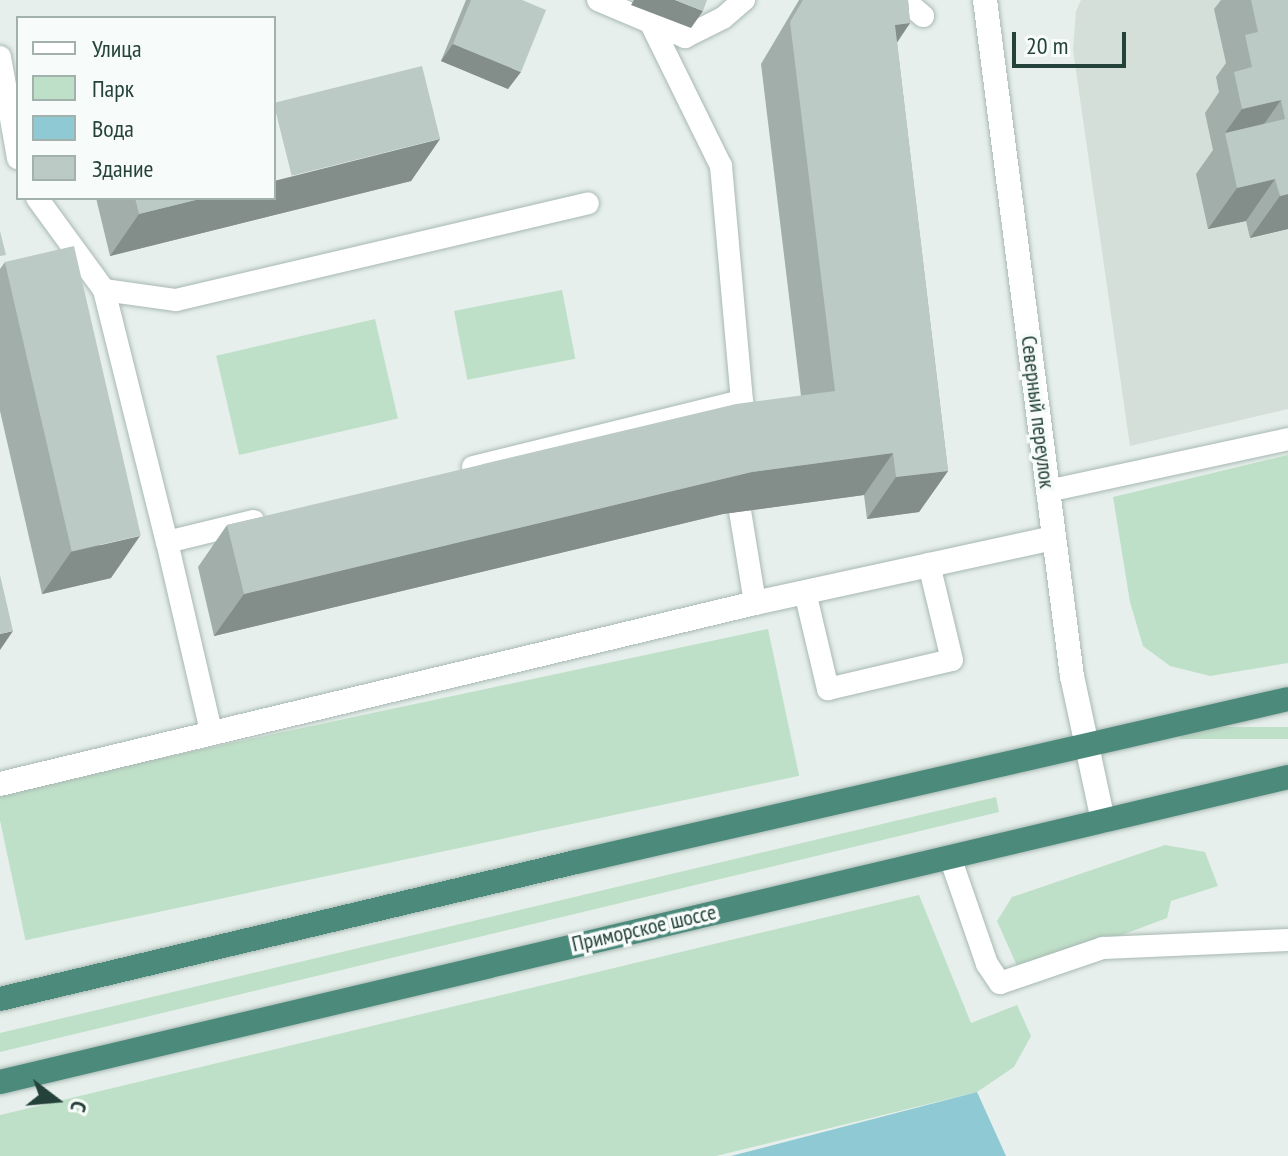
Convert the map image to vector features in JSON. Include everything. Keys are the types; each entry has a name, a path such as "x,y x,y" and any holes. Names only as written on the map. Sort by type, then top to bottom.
{"highway":[{"path":"0,999 606,855 1288,699"},
{"name":"Приморское шоссе","path":"0,1082 1288,777"}],"street":[{"name":"Северный переулок","path":"985,0 1053,538 1085,747 1103,821"},
{"path":"0,784 755,603 1053,538"}],"lane":[{"path":"598,0 685,37 723,18 744,0"},
{"path":"904,0 923,16"},
{"path":"444,474 742,401 721,166 650,22"},
{"path":"0,57 4,106 16,151"},
{"path":"38,200 104,290 211,731"},
{"path":"104,290 176,300 588,203"},
{"path":"722,405 726,430"},
{"path":"1048,491 1288,439"},
{"path":"740,511 755,603"},
{"path":"167,542 275,515"},
{"path":"805,592 828,689 952,660 929,564"},
{"path":"950,857 987,964 1000,983 1103,948 1288,940"}],"shaded area":[{"path":"1081,0 1256,0 1229,74 1213,150 1208,229 1246,221 1251,238 1288,229 1288,409 1130,446 1073,50 1076,11"}],"green space":[{"path":"562,290 575,359 467,380 454,311"},
{"path":"375,319 398,418 239,455 216,356"},
{"path":"1288,455 1288,663 1210,676 1170,666 1143,646 1130,602 1113,497"},
{"path":"768,629 799,776 25,940 0,820 0,792"},
{"path":"1180,727 1288,727 1288,739 1180,739"},
{"path":"996,797 999,812 0,1052 0,1033"},
{"path":"1165,845 1205,852 1218,886 1171,901 1167,918 1114,938 1017,966 997,921 1012,897"},
{"path":"919,895 971,1023 1017,1005 1031,1036 1014,1067 977,1092 716,1156 0,1156 0,1115"}],"water":[{"path":"977,1092 1006,1156 731,1156"}],"building":[{"path":"471,0 522,0 546,10 521,72 453,44"},
{"path":"675,0 707,0 703,11"},
{"path":"803,0 908,0 910,23 895,25 948,471 896,477 893,453 752,472 244,594 227,525 736,404 835,391 790,22"},
{"path":"1251,0 1288,0 1288,194 1280,196 1275,179 1237,188 1225,133 1285,119 1281,100 1242,109 1234,72 1252,67 1245,35 1258,32"},
{"path":"422,66 440,139 292,176 276,102"},
{"path":"136,200 196,200 139,214"},
{"path":"0,231 6,255 0,256"},
{"path":"74,246 141,535 72,551 5,262"},
{"path":"0,575 13,631 0,634"}]}
